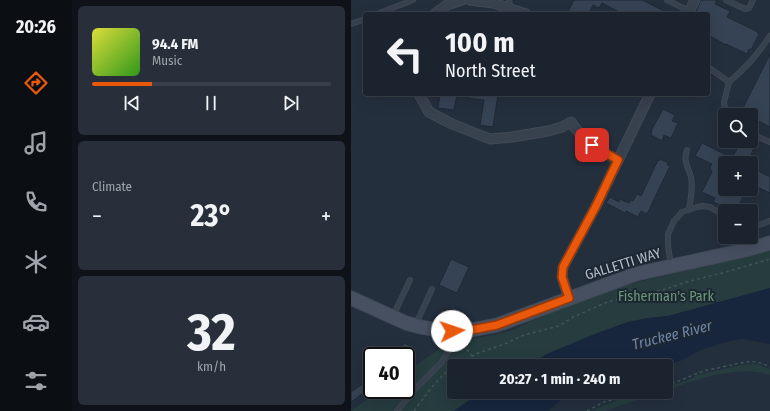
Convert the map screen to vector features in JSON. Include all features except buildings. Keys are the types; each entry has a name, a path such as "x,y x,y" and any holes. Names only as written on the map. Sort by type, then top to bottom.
{"street":[{"path":"438,12 447,5 462,0"},
{"path":"470,0 510,4 523,12"},
{"path":"689,12 695,0"},
{"path":"420,96 429,112 452,124 490,139 548,131 562,127 571,122 575,129 592,145 618,160"},
{"path":"569,298 562,277 563,267 596,206 649,96"},
{"name":"GALLETTI WAY","path":"351,298 392,318 415,326 437,330 452,336 466,331 497,325 636,274 770,243"}],"lane":[{"path":"382,12 413,0"},
{"path":"667,0 689,12"},
{"path":"727,0 745,9 749,8 753,0"},
{"path":"351,24 363,20"},
{"path":"725,108 724,102 729,82 753,59 770,36"},
{"path":"710,68 729,82"},
{"path":"758,137 770,142"},
{"path":"687,150 685,156 691,177 692,194 689,209"},
{"path":"671,266 667,246 668,234 678,216 682,212 689,209 703,206 710,206 718,211"},
{"path":"758,225 770,221"},
{"path":"392,318 410,280"},
{"path":"415,326 431,289"},
{"path":"397,411 413,391 441,363 451,347 452,336"}],"path":[{"path":"467,359 524,335 559,326 580,314 605,303 632,295 666,289 770,259"},
{"path":"452,336 472,356"},
{"path":"673,383 705,370 743,362 753,361 763,363 770,367"},
{"path":"414,411 431,388 447,372"},
{"path":"587,411 604,402 615,399"}],"green space":[{"name":"Fisherman's Park","path":"770,250 770,288 668,316 628,322 595,334 538,359 447,359 447,399 471,399 454,411 351,411 368,399 415,399 415,366 436,351 459,340 510,331 543,316 622,286"},
{"path":"746,364 757,364 770,369 770,375 756,372 730,372 673,388 673,385 687,381 697,375"},
{"path":"640,399 606,411 592,411 617,400"}],"water":[{"name":"Truckee River","path":"770,288 770,344 742,339 722,343 698,351 685,359 673,363 673,359 538,359 595,334 628,322 668,316"},
{"path":"471,399 562,399 548,411 454,411"}],"route":[{"path":"452,331 466,331 497,325 569,298 562,277 563,267 596,206 618,160 592,145"}]}
